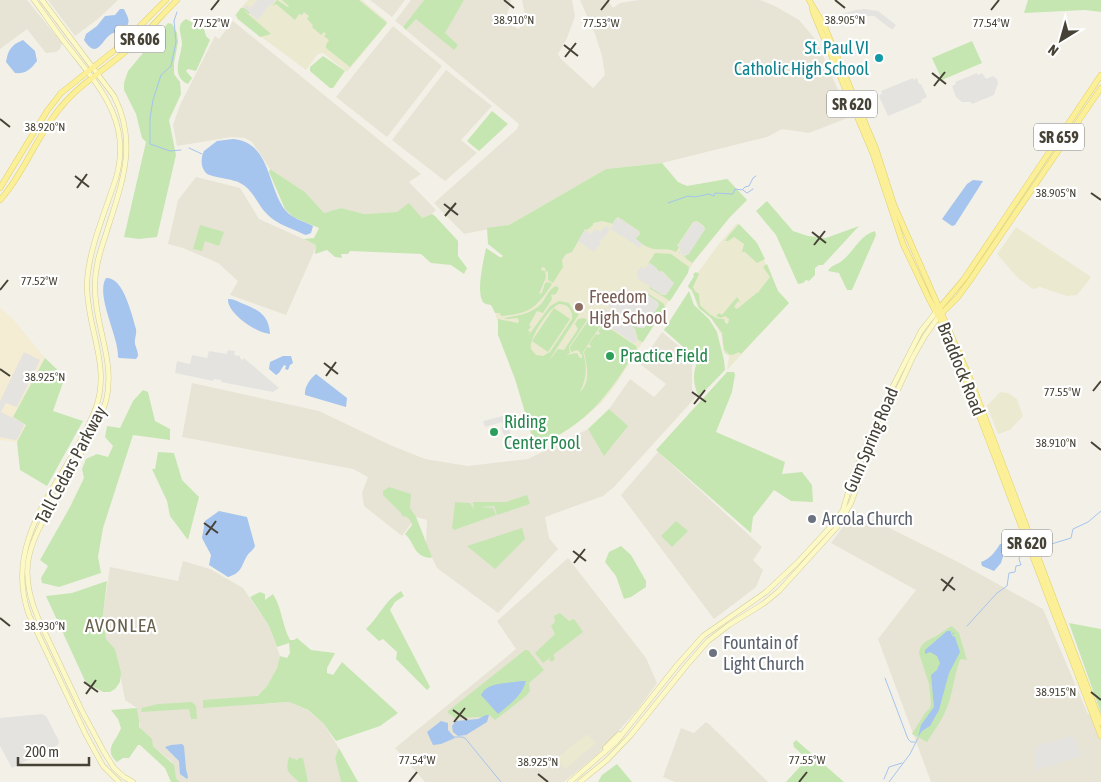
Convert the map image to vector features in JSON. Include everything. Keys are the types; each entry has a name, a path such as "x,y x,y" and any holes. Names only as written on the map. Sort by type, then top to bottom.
{"main road":[{"name":"Tall Cedars Parkway","path":"34,0 106,97 113,111 120,142 118,171 90,263 87,291 100,360 99,399 86,429 28,533 21,561 20,579 25,606 68,699 103,766 119,782"},
{"name":"Tall Cedars Parkway","path":"42,0 114,96 125,126 127,144 123,178 97,262 95,295 108,362 109,380 107,394 96,425 36,534 28,559 28,579 32,604 82,712 111,764 124,777 133,782"},
{"name":"SR 606","path":"0,188 56,100 87,71 120,46 166,0"},
{"name":"SR 606","path":"0,200 15,181 42,135 62,106 75,92 137,41 176,0"},
{"name":"Braddock Road","path":"809,0 824,26 876,149 890,197 939,312 1101,736"},
{"name":"Braddock Road","path":"812,7 812,12 873,154 893,216 913,265 931,304 939,312 970,376 987,418 1101,723"},
{"name":"Gum Spring Road","path":"580,782 607,760 630,736 708,641 779,592 838,526 851,503 872,446 924,336 1101,75"},
{"name":"Gum Spring Road","path":"570,782 616,742 697,642 717,625 766,592 837,519 843,510 853,475 893,386 921,331 939,312 958,297 1101,88"},
{"path":"31,138 37,138 42,135"},
{"path":"893,216 912,248"},
{"path":"102,222 100,235 103,242"},
{"path":"96,240 99,248 97,262"},
{"path":"956,358 960,361 967,376 970,376"},
{"path":"973,399 976,401 982,415 987,418"},
{"path":"1030,550 1047,582"},
{"path":"605,748 635,719"}],"shaded area":[{"path":"0,0 27,0 62,43 60,49 56,52 46,53 27,29 0,49"},
{"path":"48,0 118,0 99,18 75,36"},
{"path":"248,0 362,0 387,21 387,24 347,72 323,53 318,54 306,70 237,19 235,15"},
{"path":"258,0 275,0 257,20 244,7 246,5 252,9 251,7"},
{"path":"370,0 405,0 392,17"},
{"path":"411,0 424,0 403,27 395,21"},
{"path":"464,0 511,0 506,19 518,29 525,23 522,0 572,0 575,16 567,38 558,54 593,88 605,75 602,56 595,34 580,0 607,0 613,8 620,3 639,0 760,0 775,6 799,20 816,40 850,117 809,133 782,129 767,137 662,163 606,169 509,225 464,234 434,203 517,129 519,124 406,30 416,19 458,45 444,33"},
{"path":"865,9 878,11 896,25 891,29 874,16 857,16 845,20 843,14"},
{"path":"233,21 421,174 409,182 436,210 422,218 409,204 398,212 364,214 341,208 324,213 305,192 270,169 252,142 245,138 231,137 177,146 173,125 180,105 215,36 219,39"},
{"path":"393,26 442,66 387,137 336,97"},
{"path":"446,70 492,106 461,140 477,153 445,181 392,140"},
{"path":"977,73 978,75 982,73 986,79 993,76 997,79 998,83 994,95 972,104 971,102 962,102 956,97 952,86 956,84 955,82"},
{"path":"913,78 914,80 917,78 927,97 921,100 922,102 888,116 879,96 882,93 881,91"},
{"path":"196,177 240,188 259,219 317,245 286,315 230,295 238,281 218,263 183,248 168,244 178,200"},
{"name":"Freedom High School","path":"728,179 747,200 730,217 694,262 616,384 601,403 584,418 548,441 534,447 513,362 496,317 487,262 684,185 688,186"},
{"path":"616,218 619,218 639,232 640,234 635,238 642,244 639,248 622,236 623,234 621,236 611,229"},
{"path":"694,222 697,222 705,229 688,255 684,256 681,254 680,247 678,246"},
{"path":"737,223 756,241 777,290 789,303 727,370 729,356 724,353 721,334 711,318 698,308 688,286"},
{"path":"606,226 610,229 602,240 599,241 601,243 594,252 578,241 585,230 591,234 596,229 600,232"},
{"path":"1016,227 1090,276 1090,279 1077,295 1067,296 1040,287 1033,289 1019,279 1008,267 997,254"},
{"path":"650,263 657,268 656,270 665,273 664,275 674,283 666,295 638,279 637,272 641,267 644,269"},
{"path":"618,290 637,300 643,292 645,293 644,295 646,294 658,302 657,304 659,305 651,317 649,317 644,328 638,328 610,309 608,305"},
{"path":"0,308 13,319 45,358 13,417 27,425 17,442 0,440"},
{"path":"604,308 633,327 637,340 634,343 603,323 602,311"},
{"path":"662,332 696,360 692,367 692,388 696,397 614,487 603,496 545,517 549,538 558,549 498,613 437,568 426,545 427,520 416,517 402,536 364,506 362,493 368,477 353,469 182,437 192,383 319,411 390,445 425,459 468,466 528,459 588,429 603,452 625,425 609,409 630,379 654,397 666,384 640,364"},
{"path":"228,350 235,351 234,355 240,356 243,360 244,358 279,388 273,392 221,382 221,380 214,379 213,381 175,373 177,361 190,364 192,355 207,358 209,351 227,354"},
{"path":"24,352 40,360 17,407 6,403 1,412 23,423 24,426 15,440 0,437 0,401"},
{"path":"1000,392 1008,393 1017,399 1023,416 1010,430 998,434 987,406"},
{"path":"506,417 512,440 510,441 513,448 511,453 507,451 508,444 501,428 503,427 502,422 485,427 483,421"},
{"path":"658,452 762,547 753,560 763,570 756,587 714,619 621,495"},
{"path":"855,511 960,563 1043,609 1088,714 1101,710 1101,782 931,782 878,639 916,590 831,543"},
{"path":"568,558 646,658 657,683 638,709 598,754 564,782 425,782 395,748 516,649 497,621"},
{"path":"183,561 210,569 243,588 269,626 280,656 277,668 267,686 255,697 267,704 289,702 307,710 323,723 339,748 335,758 341,782 180,782 176,778 172,762 153,746 140,728 137,708 125,700 115,649 106,639 103,614 110,567 178,581"},
{"path":"42,714 46,716 59,741 58,745 12,768 0,746 0,718"},
{"path":"706,722 768,782 675,782 663,777 681,728 694,733"},
{"path":"586,735 596,743 565,769 557,758"},
{"path":"1073,735 1081,756 1035,771 1035,748 1037,746"}],"green space":[{"path":"277,0 288,7 282,0 359,0 387,23 350,67 326,48 329,40 324,36 326,34 324,32 321,35 312,27 313,25 307,19 309,16 304,12 302,15 299,14 295,20 276,4 272,6"},
{"path":"424,0 464,0 445,33 458,45 454,50 416,19 406,30 403,27"},
{"path":"1028,0 1101,0 1101,12 1085,10 1024,13"},
{"path":"241,8 250,12 249,14 242,9 271,34 260,37 238,19 236,15"},
{"path":"186,19 204,29 206,36 210,40 196,71 188,69 186,71 192,78 188,84 179,76 178,71 182,44 180,27"},
{"path":"168,23 172,24 177,33 178,42 174,74 180,82 181,94 169,120 176,155 157,237 139,239 124,237 146,142 142,138 136,114 124,90 124,83 128,71"},
{"path":"972,41 982,63 942,80 932,58"},
{"path":"323,56 345,71 333,88 330,88 310,71 310,67"},
{"path":"492,111 508,124 479,151 467,141"},
{"path":"662,163 678,182 687,186 727,179 747,200 730,217 692,263 681,255 685,257 688,255 705,229 697,221 693,222 677,246 679,247 676,252 644,245 635,239 640,234 639,231 618,217 613,222 614,224 602,221 593,223 587,230 585,229 572,252 566,254 562,260 563,267 553,283 548,280 548,271 546,272 545,268 542,267 541,270 545,271 546,277 539,294 542,293 545,283 549,282 552,284 542,299 532,308 520,313 502,316 500,313 495,313 491,305 484,303 481,299 480,285 486,248 501,258 503,256 488,244 487,228 509,225 606,169"},
{"path":"270,169 305,192 324,213 341,208 364,214 397,212 409,203 422,218 432,214 458,241 458,256 467,268 464,274 451,265 431,263 421,254 350,251 348,254 341,254 342,258 335,257 327,250 315,254 316,245 304,239 314,238 319,228 293,217 285,209 269,172"},
{"path":"767,201 793,231 808,236 826,238 859,226 823,265 815,268 815,275 809,281 806,280 798,284 776,235 756,211"},
{"path":"739,224 757,243 765,259 757,263 745,252 742,252 744,244 734,237 725,241"},
{"path":"200,225 224,232 219,246 205,241 202,251 193,249"},
{"path":"875,231 876,235 852,290 847,290 839,273 828,271 831,267 841,262 865,236"},
{"path":"655,253 671,254 689,267 688,273 670,301 649,288 651,285 650,287 662,295 666,295 674,283 662,271 660,272 650,263 648,264"},
{"path":"767,264 778,291 789,303 741,354 739,352 732,355 728,354 728,351 727,354 724,349 722,333 711,318 699,308 692,290 688,286 694,276 693,274 696,272 699,274 693,287 699,294 700,305 710,315 724,319 725,323 728,324 729,319 725,316 721,318 716,316 719,313 722,315 737,297 741,303 738,301 734,307 737,309 759,293 770,277 763,267"},
{"path":"553,287 559,288 556,294 551,295 552,299 543,313 537,311 529,325 531,327 528,330 530,332 528,336 550,306 559,301 569,303 575,313 579,314 548,362 558,349 564,350 578,329 575,324 578,319 584,318 587,320 569,347 570,353 566,355 577,353 582,358 580,352 577,350 571,352 570,347 590,318 601,325 583,352 586,372 580,392 587,378 584,352 587,347 590,348 589,344 596,334 600,333 598,331 603,324 636,346 637,349 617,380 583,419 553,438 535,446 515,379 498,335 498,319 518,323 519,320 517,318 504,318 533,310 541,304","holes":["559,304 571,310 572,319 550,352 543,356 536,355 531,349 536,331 550,311"]},
{"path":"689,291 694,305 709,319 717,332 725,370 699,397 695,388 694,378 698,360 664,330"},
{"path":"646,292 664,304 665,308 643,342 638,340 635,329 632,326 644,328 650,319 649,317 651,317 659,305 658,302 646,294 644,295"},
{"path":"554,308 570,319 548,352 532,341"},
{"path":"45,358 65,377 53,411 83,421 47,486 20,470 17,442 26,425 13,417"},
{"path":"727,372 734,372 735,375 732,392 716,432 785,462 782,474 802,472 812,485 813,502 791,501 774,490 753,517 751,533 656,450"},
{"path":"143,390 148,392 155,421 170,429 170,440 133,435 103,528 98,557 101,573 59,587 42,583 41,578 48,566 40,560 84,478 82,469 86,459 97,454 108,457 113,446 105,437 107,426 120,428 133,401"},
{"path":"609,409 628,426 604,456 588,429"},
{"path":"158,452 174,453 182,480 199,497 188,540 170,516 167,501 152,469 155,469"},
{"path":"389,487 411,494 410,508 416,517 432,557 420,555 405,534 412,523 408,518 402,516 383,495 383,491"},
{"path":"527,495 530,504 497,515 494,506 481,507 493,508 496,515 454,530 452,528 455,502 470,503 474,509 473,502 506,502"},
{"path":"676,521 688,531 672,547 661,536"},
{"path":"522,528 525,539 495,569 467,546"},
{"path":"621,546 631,555 646,581 646,587 631,597 624,599 616,576 605,562 609,552"},
{"path":"107,581 103,614 106,639 115,649 121,673 120,682 115,689 110,692 103,692 86,683 46,596 72,593"},
{"path":"401,591 404,596 395,602 390,610 430,687 427,690 396,659 397,652 383,639 379,641 366,629 386,604"},
{"path":"260,592 265,594 265,600 273,594 290,640 297,638 311,650 335,653 327,668 327,673 333,675 342,662 398,713 380,726 336,741 323,723 308,710 289,702 203,708 203,700 257,696 267,686 277,668 280,656 287,658 290,653 289,643 277,647 269,626 250,597"},
{"path":"560,613 569,621 574,619 583,632 553,655 555,658 552,662 549,660 551,657 543,663 535,653 555,634 551,626 555,622 554,616"},
{"path":"1069,623 1101,629 1101,713"},
{"path":"952,626 959,633 967,660 960,660 948,706 927,742 912,734 931,704 929,684 919,653 926,641"},
{"path":"525,650 528,650 544,670 529,683 530,691 526,696 495,720 489,715 455,718 447,712"},
{"path":"192,702 196,706 197,719 191,719 189,709 141,712 142,708 158,704"},
{"path":"137,708 139,727 152,739 153,746 174,765 176,778 180,782 171,782 165,768 140,745 138,745 129,758 123,758 117,762 113,757 111,753 112,745 121,728 118,719 111,710"},
{"path":"796,740 844,782 786,782 807,759 794,747 793,743"},
{"path":"339,748 358,782 341,782 335,758"},
{"path":"289,757 297,760 303,758 308,782 299,782 290,774 287,766"},
{"path":"617,764 632,782 598,782 602,775"}],"water":[{"path":"120,9 124,9 128,18 127,27 111,34 96,49 88,46 84,40 86,34 97,26 105,16 115,15"},
{"path":"23,40 35,51 37,61 28,70 22,73 15,73 6,62 9,51"},
{"path":"233,139 245,142 255,148 267,168 275,190 286,211 295,218 313,226 311,233 303,234 272,218 264,211 249,190 240,183 206,173 202,162 204,151 217,141"},
{"path":"973,180 983,181 955,225 952,226 942,219 967,184"},
{"path":"106,278 112,279 117,283 129,306 136,329 135,342 138,356 136,359 118,357 103,295 103,285"},
{"path":"228,299 251,307 264,316 270,334 257,330 237,316 232,310"},
{"path":"283,356 291,356 293,363 288,370 285,369 286,366 284,365 276,375 269,369 270,362"},
{"path":"316,374 347,398 346,407 305,395 308,383"},
{"path":"219,511 247,517 255,546 239,571 228,577 209,565 211,555 202,538 205,521"},
{"path":"1010,542 1001,563 994,571 982,566 981,562 992,555 1000,544"},
{"path":"947,631 951,631 951,635 955,637 960,652 949,673 939,710 930,726 922,731 918,737 921,725 934,707 931,675 937,670 940,663 937,656 930,652 925,654 925,650"},
{"path":"526,681 522,691 498,714 481,695 488,687 493,685"},
{"path":"489,715 487,722 466,735 458,736 453,732 452,726 456,721 478,719"},
{"path":"441,721 448,723 448,730 455,738 433,745 427,732"},
{"path":"182,744 184,746 187,779 180,774 179,761 165,747"}],"waterway":[{"path":"177,12 174,21 176,42 171,66 161,75 153,100 150,118 150,144 170,151 181,150"},
{"path":"189,148 202,154"},
{"path":"668,203 688,196 695,197 709,194 714,196 715,193 733,194 735,189 742,190 749,186 756,176"},
{"path":"743,190 747,193 753,189"},
{"path":"1040,551 1045,546 1071,538 1073,529 1088,522 1101,511"},
{"path":"967,626 997,593 1007,586 1009,573 1015,572 1016,566 1021,565 1020,555 1024,552 1028,555"},
{"path":"885,678 908,739 911,742 915,742"},
{"path":"454,737 465,738 501,782"},
{"path":"889,782 910,754 918,738"},
{"path":"884,779 889,767 902,763"}],"place":[{"name":"St. Paul VI Catholic High School","path":"879,58"},
{"name":"Freedom High School","path":"579,307"},
{"name":"Practice Field","path":"610,356"},
{"name":"Riding Center Pool","path":"494,432"},
{"name":"Arcola Church","path":"812,519"},
{"name":"Fountain of Light Church","path":"713,653"}],"district":[{"name":"AVONLEA","path":"121,625"}]}
